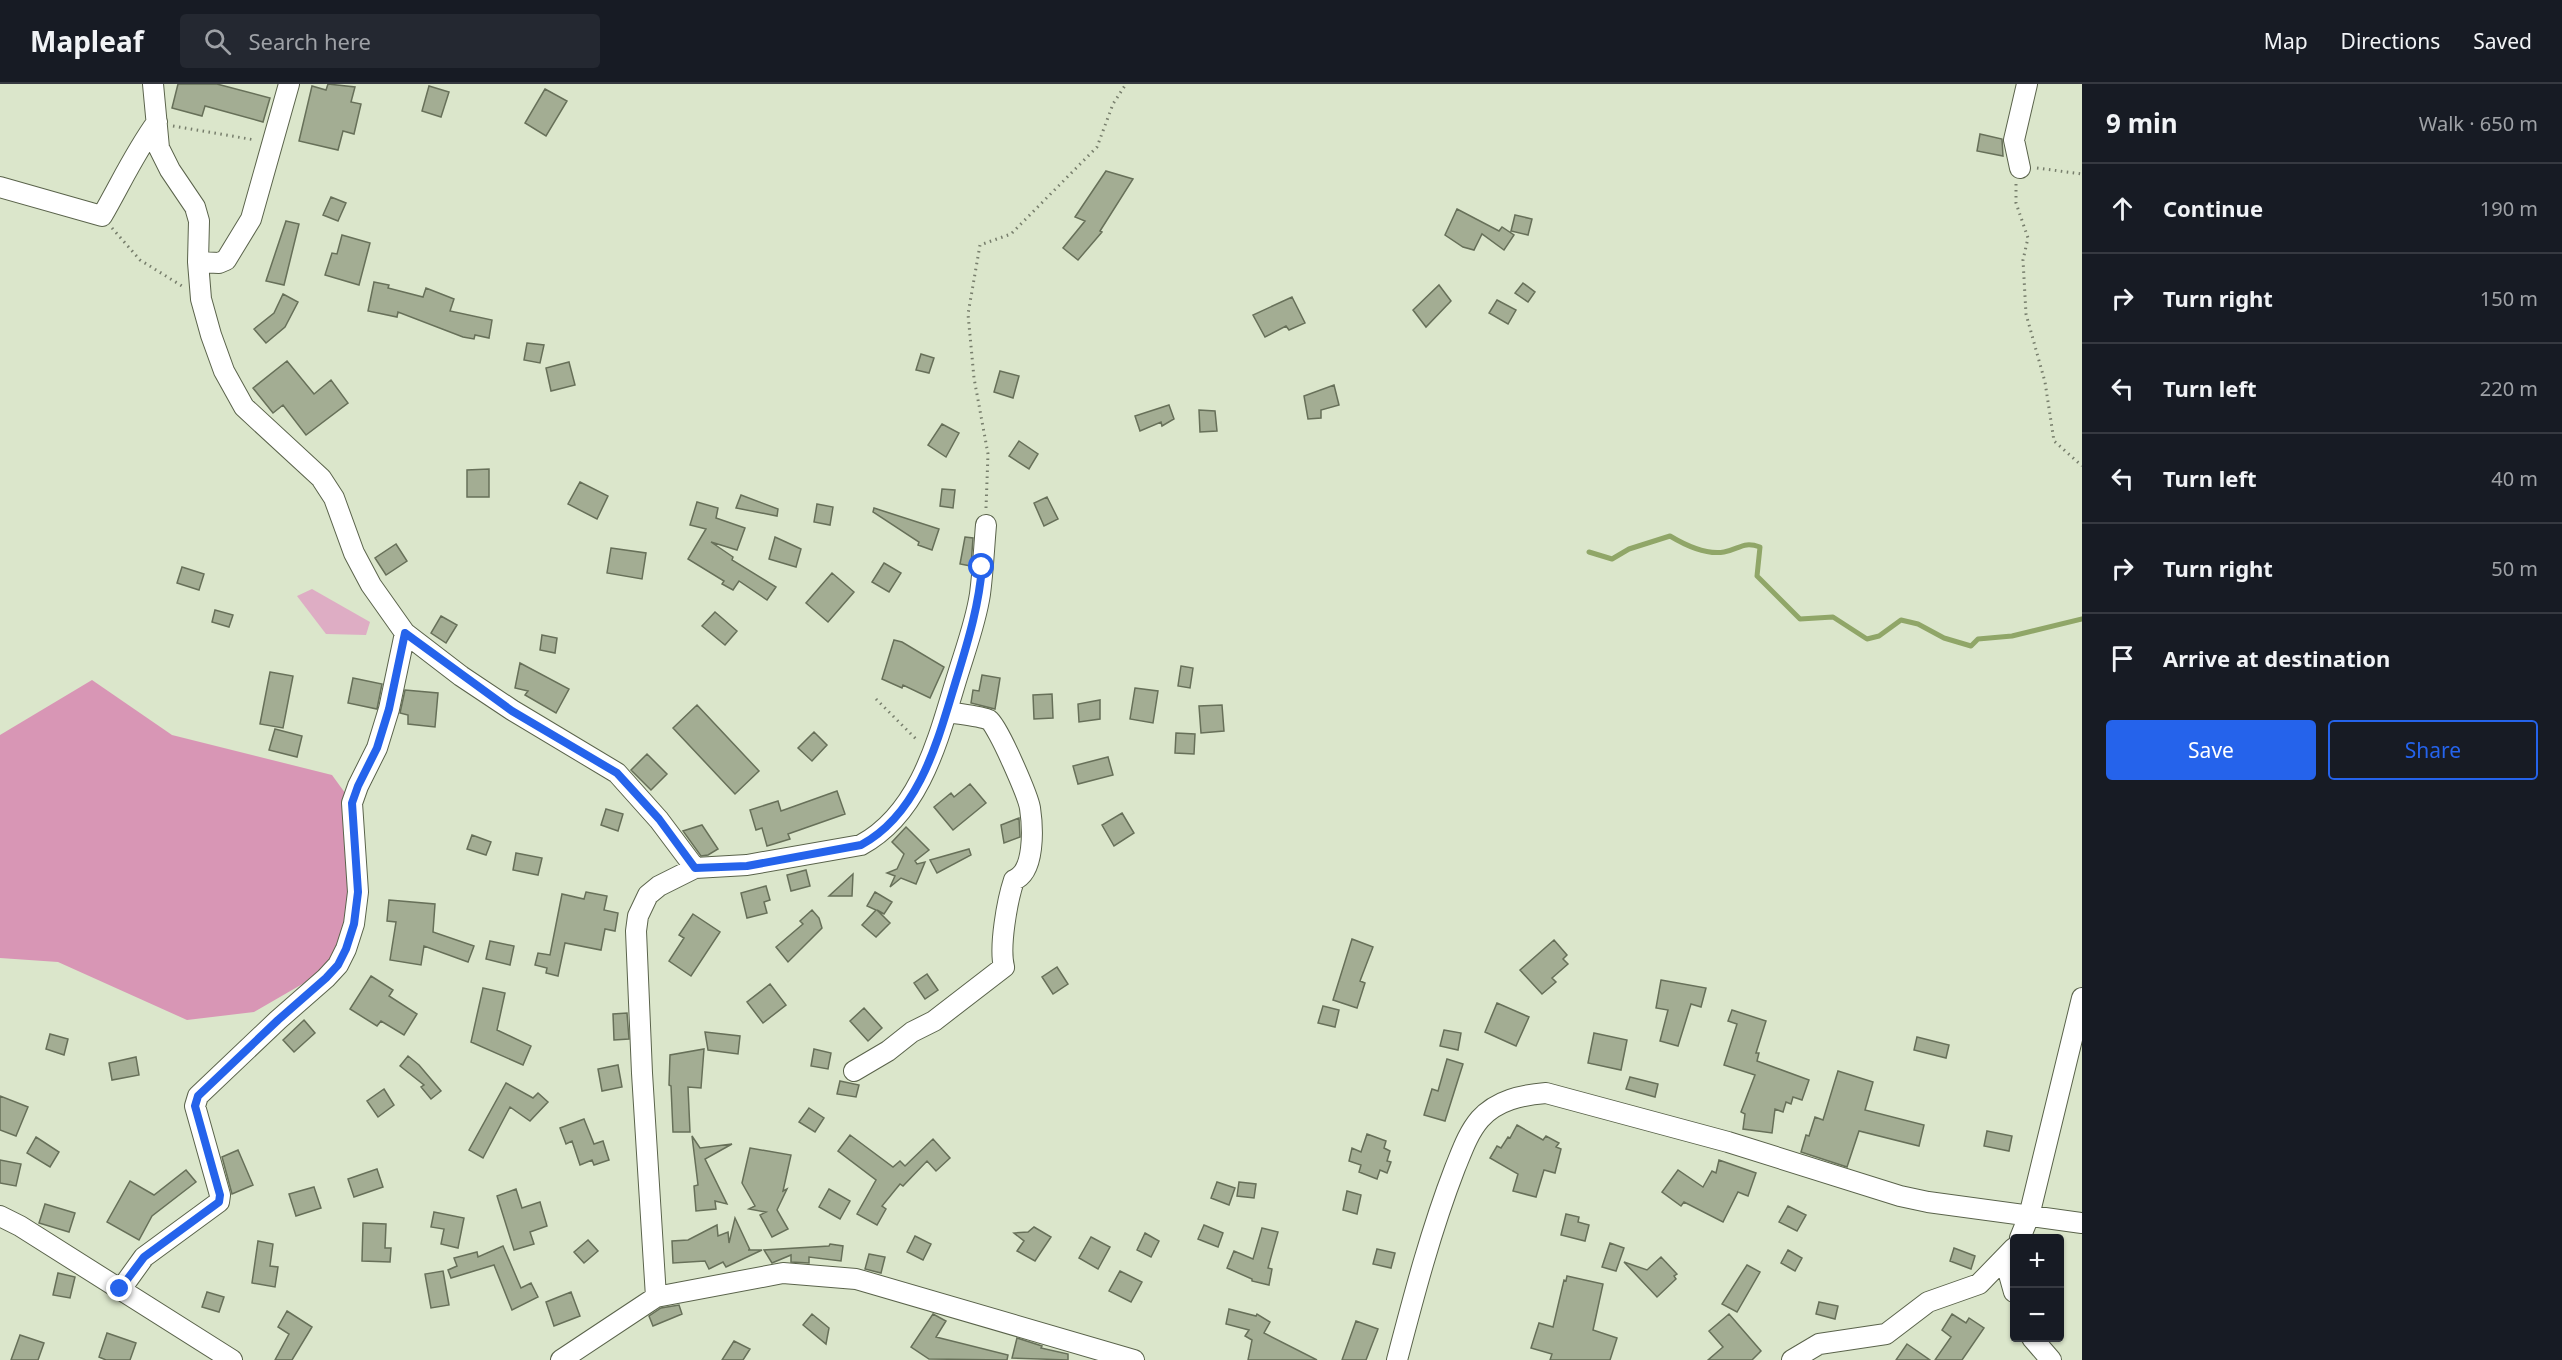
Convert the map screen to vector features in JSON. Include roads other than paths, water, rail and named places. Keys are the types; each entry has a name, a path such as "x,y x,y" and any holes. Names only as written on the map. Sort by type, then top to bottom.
{"street":[{"path":"153,84 159,148 170,170 195,207 199,220 198,262 201,299 224,371 244,407 321,478 334,498 354,553 371,585 405,633 512,711 617,773 659,819 695,868"},
{"path":"198,262 226,260 251,219 289,84"},
{"path":"2020,168 2013,140 2027,84"},
{"path":"0,187 102,216 140,146 157,122"},
{"path":"656,1297 642,1073 636,932 638,915 648,895 658,886 695,868 747,866 861,845 876,837 891,823 913,793 932,754 948,712 980,595 986,525"},
{"path":"120,1289 144,1257 219,1202 220,1195 195,1106 198,1096 326,978 338,965 346,949 354,924 358,892 352,803 377,748 389,709 405,633"},
{"path":"854,1071 888,1051 912,1032 934,1021 1004,968 1001,954 1009,894 1014,879 1022,877 1028,866 1031,849 1030,807 999,733 989,720 948,712"},
{"path":"2022,1234 2029,1216 2082,998"},
{"path":"1397,1360 1445,1193 1468,1136 1480,1118 1500,1104 1523,1095 1546,1093 1728,1142 1900,1196 1928,1202 2082,1223"},
{"path":"0,1216 232,1360"},
{"path":"1792,1360 1819,1344 1886,1334 1928,1302 1979,1284 2010,1254"},
{"path":"567,1360 656,1297 783,1273 856,1279 1134,1360"},
{"path":"2035,1342 2051,1360"}],"waterway":[{"path":"1589,552 1612,559 1629,549 1670,536 1689,546 1717,553 1745,545 1754,545 1760,547 1757,576 1800,619 1833,617 1867,639 1879,636 1901,620 1918,624 1944,638 1971,646 1978,639 2012,636 2082,619"}]}
